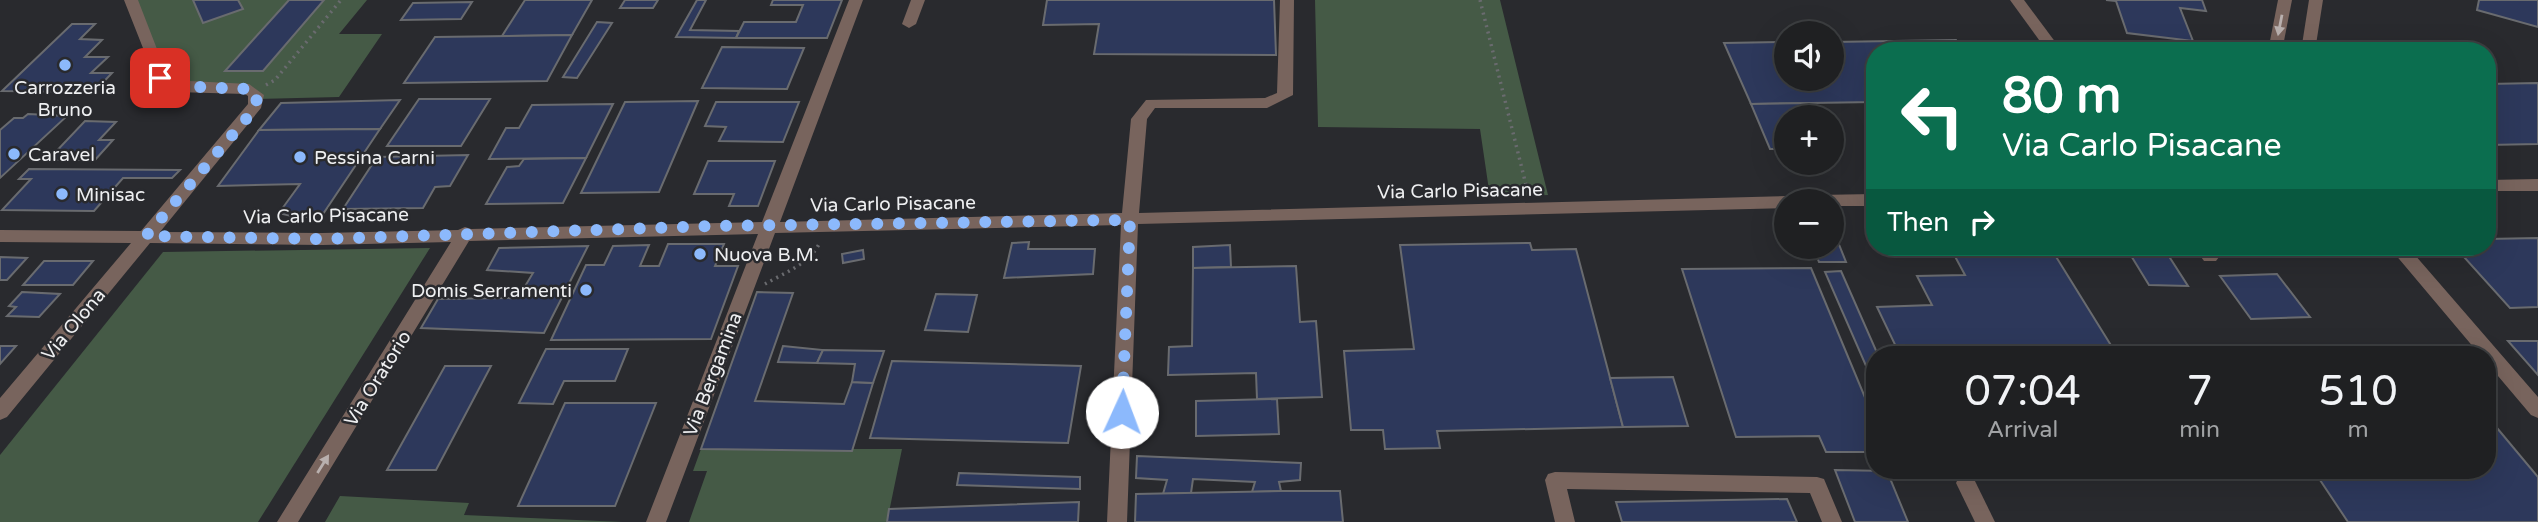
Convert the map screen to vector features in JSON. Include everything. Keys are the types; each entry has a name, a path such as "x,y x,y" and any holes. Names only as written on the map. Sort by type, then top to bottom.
{"street":[{"path":"131,0 163,83 254,90"},
{"name":"Via Bergamina","path":"656,522 856,0"},
{"path":"909,24 918,0"},
{"path":"1117,522 1130,220 1139,119 1151,103 1267,103 1285,95 1287,0"},
{"path":"2017,0 2048,42"},
{"path":"2277,42 2285,0"},
{"path":"2309,42 2316,0"},
{"name":"Via Olona","path":"0,412 8,393 252,112 257,99 254,90"},
{"path":"2496,186 2538,185"},
{"path":"1844,201 1866,200"},
{"name":"Via Carlo Pisacane","path":"0,236 322,239 768,225 1130,220 1774,202"},
{"name":"Via Oratorio","path":"287,522 466,233"},
{"path":"2406,256 2483,346"},
{"path":"2496,361 2538,410"},
{"path":"1565,522 1555,480 1817,485 1832,522"},
{"path":"1966,483 1985,522"}],"path":[{"path":"254,90 275,80 341,0"},
{"path":"1480,0 1530,209"}],"green space":[{"path":"131,0 367,0 339,34 382,34 339,97 257,99 256,95 167,85"},
{"path":"1315,0 1500,0 1548,195 1490,197 1480,129 1318,127"},
{"path":"430,248 258,522 0,522 0,455 163,252"},
{"path":"701,449 902,449 887,522 689,522 707,471 693,471"},
{"path":"340,496 469,503 464,515 623,522 325,522"}],"building":[{"path":"193,0 238,0 243,9 203,23"},
{"path":"289,0 324,0 263,71 225,71"},
{"path":"525,0 592,0 572,35 502,36"},
{"path":"625,0 658,0 653,8 620,8"},
{"path":"697,0 706,0 690,30 739,31 736,38 676,37"},
{"path":"773,0 842,0 827,38 736,38 744,22 796,22 803,5 771,5"},
{"path":"1047,0 1274,0 1276,55 1094,54 1099,24 1043,25"},
{"path":"2106,0 2202,0 2206,11 2180,8 2193,41 2127,33 2116,1"},
{"path":"2479,0 2538,0 2538,27 2477,10"},
{"path":"472,2 461,19 401,20 413,3"},
{"path":"597,22 612,23 577,78 563,77"},
{"name":"Carrozzeria Bruno","path":"72,24 95,24 80,39 102,40 85,57 108,57 91,73 112,73 94,92 2,91"},
{"path":"572,35 547,81 404,83 435,37"},
{"path":"1774,42 1774,91 1844,91 1844,42 1957,42 1866,42 1866,102 1751,104 1724,43"},
{"path":"722,47 804,48 787,89 702,88"},
{"path":"2538,83 2538,144 2496,145 2496,84"},
{"path":"419,99 490,99 461,146 387,146"},
{"path":"400,100 380,129 259,130 281,103"},
{"path":"698,101 659,192 581,193 625,102"},
{"path":"716,102 799,102 783,142 719,141 726,127 705,126"},
{"path":"613,104 586,158 489,159 506,128 519,128 532,105"},
{"path":"1751,104 1811,105 1774,105 1774,149 1770,149"},
{"name":"Caravel","path":"28,114 67,116 0,178 0,130 14,118 23,118"},
{"path":"85,121 116,122 99,140 113,140 95,160 48,160"},
{"name":"Pessina Carni","path":"380,129 323,214 300,218 279,213 300,184 218,186 259,130"},
{"path":"468,155 450,186 435,187 423,208 343,209 377,157"},
{"path":"586,158 563,203 486,204 507,167 519,166 524,159"},
{"path":"708,161 775,161 758,206 729,206 734,194 694,194"},
{"name":"Minisac","path":"29,169 180,170 172,178 123,178 94,211 2,210 31,179 19,179"},
{"path":"2538,238 2538,307 2510,308 2463,256 2496,256 2496,239"},
{"path":"1029,242 1028,249 1095,249 1093,274 1004,278 1012,243"},
{"path":"1530,243 1532,250 1576,249 1623,427 1437,431 1440,448 1385,449 1383,430 1351,430 1344,351 1414,349 1400,245"},
{"path":"668,244 724,244 715,266 738,266 711,339 551,340 586,265 604,265 613,246 649,245 640,266 659,266"},
{"path":"1230,245 1231,267 1193,268 1193,247"},
{"path":"588,246 544,333 421,328 438,299 518,298 533,273 487,270 499,248"},
{"path":"863,250 864,259 843,263 842,254"},
{"path":"1955,256 2056,256 2111,346 1896,346 1877,307 1932,305 1917,276 1965,275"},
{"path":"2131,256 2169,256 2188,286 2149,285"},
{"path":"0,257 27,258 7,280 0,280"},
{"path":"1844,257 1846,262 1819,262 1818,259"},
{"path":"44,261 93,261 73,285 23,285"},
{"path":"1296,266 1300,322 1316,321 1322,397 1257,399 1256,373 1168,375 1169,347 1192,346 1193,268"},
{"path":"1811,268 1866,400 1866,452 1826,452 1819,436 1736,437 1682,269"},
{"path":"1841,271 1874,346 1866,346 1866,366 1825,272"},
{"path":"2277,274 2310,317 2251,319 2220,276"},
{"path":"22,292 60,294 39,317 7,316 16,307 9,306"},
{"path":"757,292 793,293 755,401 844,404 852,382 873,383 852,451 701,449"},
{"path":"936,294 977,295 968,332 925,330"},
{"path":"2508,341 2538,341 2538,375"},
{"path":"0,346 16,346 0,364"},
{"path":"783,346 823,350 817,363 778,362"},
{"path":"546,349 628,349 615,381 564,381 553,404 519,403"},
{"path":"823,350 884,351 873,383 852,382 855,364 817,363"},
{"path":"892,361 1081,366 1068,443 870,438"},
{"path":"445,366 491,366 436,470 387,470"},
{"path":"1673,377 1688,426 1623,427 1610,378"},
{"path":"1277,399 1279,434 1196,436 1196,401"},
{"path":"565,403 656,403 615,506 518,506"},
{"path":"2496,427 2538,477 2538,522 2348,522 2319,479 2496,479"},
{"path":"1137,456 1301,463 1300,480 1279,482 1281,491 1252,492 1255,482 1193,479 1191,493 1163,494 1167,480 1136,478"},
{"path":"1835,470 1866,471 1866,479 1890,479 1908,522 1855,522"},
{"path":"959,473 1080,477 1080,489 957,485"},
{"path":"1340,491 1343,522 1135,522 1136,494"},
{"path":"1787,499 1797,522 1622,522 1616,502"},
{"path":"1079,502 1078,522 887,522 889,509"}],"place":[{"name":"Carrozzeria Bruno","path":"65,65"},
{"name":"Caravel","path":"14,154"},
{"name":"Pessina Carni","path":"300,157"},
{"name":"Minisac","path":"62,194"},
{"name":"Nuova B.M.","path":"700,254"},
{"name":"Domis Serramenti","path":"586,290"}],"route":[{"path":"160,78 167,85 254,90 257,99 252,112 146,236 322,239 714,226 1130,220 1122,412"}]}
